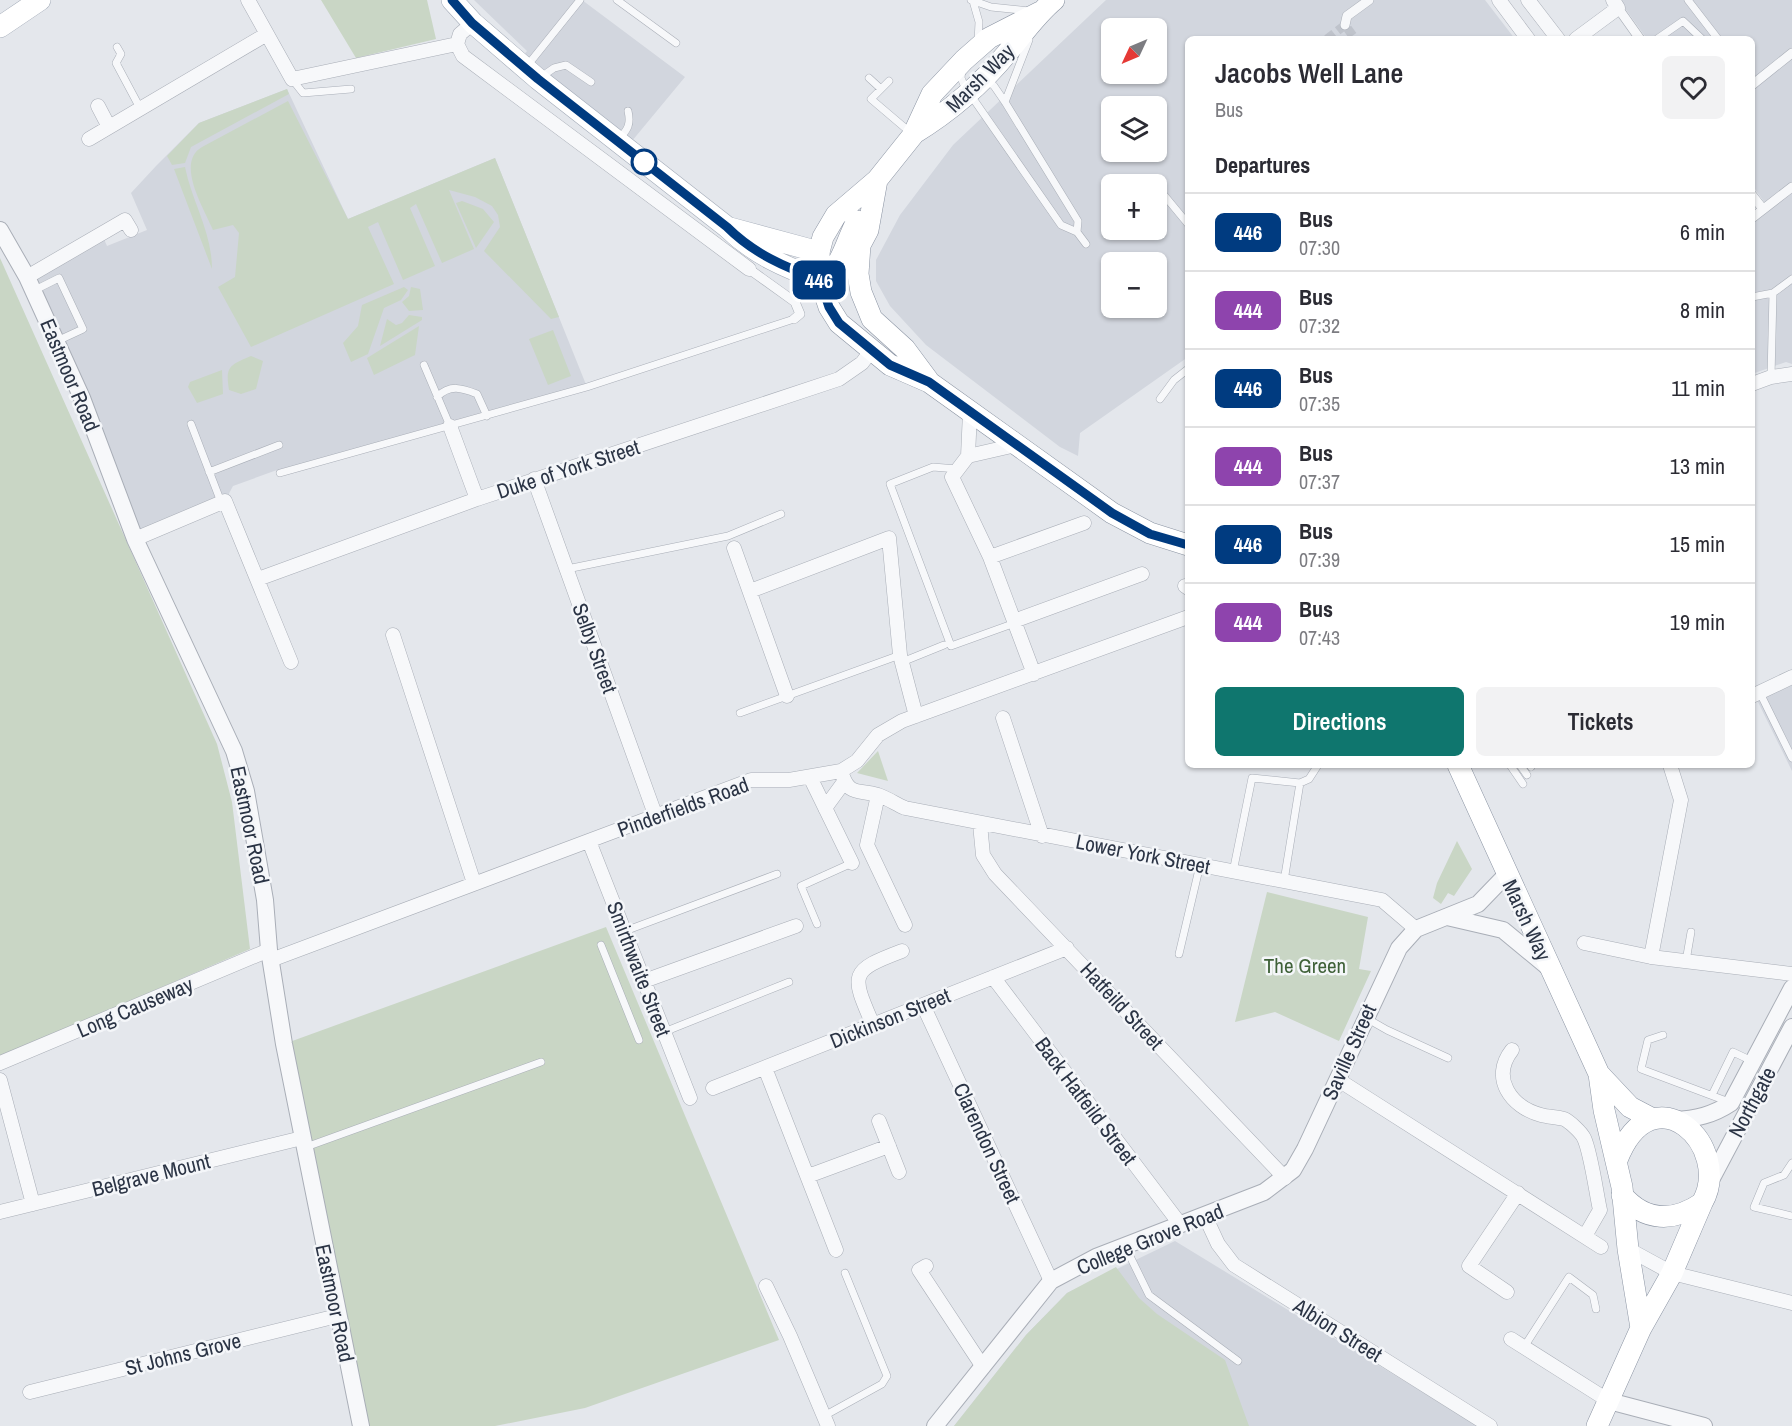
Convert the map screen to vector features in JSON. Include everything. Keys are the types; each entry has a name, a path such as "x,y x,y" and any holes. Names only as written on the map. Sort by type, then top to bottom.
{"main road":[{"path":"0,27 40,0"},
{"path":"452,0 472,23 532,73 727,227 757,254 820,280 831,275 838,266 846,240 877,180"},
{"name":"Marsh Way","path":"819,252 823,237 836,215 877,180 913,135 932,94 966,73 1007,54 1047,6"},
{"name":"Marsh Way","path":"913,135 950,111 966,73 989,38 1047,6"},
{"name":"Marsh Way","path":"861,292 858,267 860,245 868,230 877,180"},
{"path":"727,227 819,252 838,266 861,292 872,319 905,349 929,382"},
{"path":"819,252 820,280 829,307 839,323 871,351 890,365 929,382 1112,513 1150,534 1185,544"},
{"name":"Marsh Way","path":"1459,768 1506,875 1599,1074 1604,1110 1617,1160"},
{"name":"Marsh Way","path":"1599,1074 1630,1107 1651,1118"},
{"path":"1597,1426 1641,1328 1672,1274 1712,1178 1704,1150 1696,1138 1674,1120 1651,1118 1629,1134 1617,1160 1641,1328"},
{"path":"1622,1195 1639,1212 1664,1218 1689,1212 1702,1203"}],"street":[{"path":"248,0 292,79 457,44"},
{"path":"1345,25 1347,16 1369,0"},
{"path":"1498,0 1526,36"},
{"path":"1528,0 1556,36"},
{"path":"1579,36 1615,4 1638,36"},
{"path":"472,23 460,34 457,44 463,56 477,69 795,302 800,309 799,317 794,320"},
{"path":"89,139 267,34"},
{"path":"1755,83 1792,53"},
{"path":"98,106 109,126"},
{"path":"643,191 657,172"},
{"path":"1755,216 1792,187"},
{"path":"1755,199 1763,209"},
{"path":"30,284 125,220 131,230"},
{"name":"Eastmoor Road","path":"0,230 30,284 57,341 82,398 135,539 234,751 246,791 265,900 270,955 303,1143 361,1426"},
{"name":"Duke of York Street","path":"258,579 534,479 839,380 861,363 871,351"},
{"path":"1755,383 1771,376 1792,374"},
{"path":"968,456 970,412"},
{"path":"450,426 477,499"},
{"path":"1016,445 968,456 952,477 990,557 1034,674"},
{"name":"Selby Street","path":"534,479 656,817"},
{"path":"135,539 223,501 258,579 291,662"},
{"path":"990,557 1084,523"},
{"path":"750,591 889,538 901,659 916,716"},
{"path":"734,548 787,696"},
{"path":"1014,622 1143,574"},
{"name":"Pinderfields Road","path":"270,955 656,817 751,780 842,776 878,735 916,716 1185,618"},
{"path":"393,635 474,883"},
{"path":"1756,695 1792,677"},
{"path":"1003,718 1042,836"},
{"path":"1651,957 1681,800 1672,768"},
{"path":"825,808 842,776"},
{"name":"Lower York Street","path":"842,776 858,793 878,795 905,808 1382,900 1416,929"},
{"path":"810,777 852,863"},
{"path":"878,795 867,845 905,925"},
{"name":"Hatfeild Street","path":"980,824 983,855 994,874 1285,1178"},
{"name":"Smirthwaite Street","path":"589,841 690,1098"},
{"path":"1416,929 1478,904 1506,875"},
{"path":"1447,917 1503,930 1550,968"},
{"path":"644,981 796,926"},
{"name":"Saville Street","path":"1285,1178 1305,1149 1399,948 1416,929"},
{"path":"1584,944 1651,957 1792,974"},
{"name":"Dickinson Street","path":"713,1088 1067,948"},
{"path":"873,1025 857,988 859,974 869,963 902,951"},
{"name":"Long Causeway","path":"0,1063 270,955"},
{"name":"Back Hatfeild Street","path":"993,977 1180,1224"},
{"name":"Northgate","path":"1674,1120 1700,1118 1718,1112 1731,1102 1792,988"},
{"name":"Clarendon Street","path":"923,1005 1051,1281"},
{"name":"Northgate","path":"1756,1055 1774,1037 1792,1006"},
{"name":"Northgate","path":"1712,1178 1792,1027"},
{"path":"1512,1050 1502,1062 1501,1078 1509,1092 1523,1107 1541,1115 1566,1119 1584,1138 1600,1210 1585,1236"},
{"path":"765,1068 836,1250"},
{"path":"1337,1079 1601,1247"},
{"path":"0,1080 33,1204"},
{"path":"879,1120 899,1172"},
{"name":"Belgrave Mount","path":"0,1212 303,1143"},
{"path":"808,1176 889,1146"},
{"name":"College Grove Road","path":"935,1426 1051,1281 1096,1257 1264,1192 1285,1178"},
{"path":"1507,1292 1469,1266 1518,1193"},
{"name":"Albion Street","path":"1205,1216 1218,1244 1234,1265 1490,1426"},
{"path":"1628,1249 1672,1274 1792,1303"},
{"path":"926,1266 919,1270 983,1367"},
{"path":"766,1286 826,1421"},
{"name":"St Johns Grove","path":"30,1392 337,1316"},
{"path":"1512,1339 1609,1401 1704,1426"}],"lane":[{"path":"532,73 580,0"},
{"path":"617,0 676,43"},
{"path":"1688,0 1716,36"},
{"path":"972,1 997,8 1047,6 1005,102"},
{"path":"972,1 979,22 966,73 1060,225 1077,232 1086,244"},
{"path":"1661,36 1683,21 1699,36"},
{"path":"117,47 121,54 116,63 140,108"},
{"path":"532,73 566,65 591,82"},
{"path":"966,73 994,86 1078,221 1077,232"},
{"path":"869,78 881,89"},
{"path":"292,79 303,93 351,89"},
{"path":"890,81 871,99 913,135"},
{"path":"618,141 628,129 628,111"},
{"path":"1167,199 1185,220"},
{"path":"30,284 59,278 83,329 57,341"},
{"path":"1755,296 1773,293 1792,279"},
{"path":"1771,376 1773,293"},
{"path":"280,473 587,387 794,320"},
{"path":"424,365 450,426"},
{"path":"1160,399 1174,380 1185,371"},
{"path":"437,397 449,388 465,389 477,394 487,416"},
{"path":"191,424 223,501"},
{"path":"209,472 279,445"},
{"path":"957,469 933,467 890,484 951,646 1014,622"},
{"path":"567,569 728,536 781,514"},
{"path":"740,713 944,645"},
{"path":"1756,695 1792,758"},
{"path":"1233,872 1252,778 1300,783 1310,779 1316,768"},
{"path":"1512,768 1523,783"},
{"path":"1522,768 1527,775"},
{"path":"1284,881 1300,783"},
{"path":"817,924 801,886 852,863"},
{"path":"1179,954 1200,865"},
{"path":"624,931 777,874"},
{"path":"1686,961 1691,932"},
{"path":"601,945 639,1040"},
{"path":"664,1032 789,982"},
{"path":"1365,1017 1387,1030 1448,1058"},
{"path":"1663,1035 1648,1040 1641,1069 1731,1102"},
{"path":"1712,1095 1733,1052 1756,1055"},
{"path":"303,1143 541,1062"},
{"path":"1792,1163 1784,1175 1764,1183 1754,1207 1792,1215"},
{"path":"1125,1245 1149,1295 1238,1361"},
{"path":"826,1421 882,1384 887,1376 845,1273"},
{"path":"1524,1347 1569,1277 1593,1295 1596,1309"}],"shaded area":[{"path":"474,0 582,0 685,77 627,147 518,62 527,51"},
{"path":"1106,0 1485,0 1513,36 1185,36 1185,359 1080,433 1078,456 1060,447 926,345 890,306 876,281 876,260 900,215 953,145"},
{"path":"1619,0 1792,0 1792,364 1786,362 1755,373 1755,222 1770,210 1755,189 1755,36 1645,36"},
{"path":"287,89 348,219 495,158 587,387 280,473 277,470 233,486 225,501 135,539 27,277 104,239 107,246 147,230 131,193 156,166 199,123"},
{"path":"1792,683 1792,771 1757,700"},
{"path":"1175,1241 1478,1426 954,1426 1026,1335 1067,1293"}],"green space":[{"path":"321,0 427,0 436,39 356,58"},
{"path":"287,89 289,94 191,147 185,163 172,165 167,156 199,123"},
{"path":"288,101 348,219 495,158 559,317 551,319 484,251 500,227 498,215 492,206 475,197 449,190 474,249 442,263 416,204 410,208 435,266 403,280 378,222 368,227 394,284 251,347 218,287 235,277 239,233 233,225 213,230 194,186 191,164 194,154 202,147"},
{"path":"185,167 209,242 212,269 174,169"},
{"path":"462,201 483,209 494,222 476,248 456,203"},
{"path":"0,258 217,744 232,802 250,949 0,1057"},
{"path":"404,287 408,290 401,300 384,308 368,354 351,362 343,343 358,326 362,305"},
{"path":"411,287 420,289 423,310 409,311 402,302 409,296"},
{"path":"409,315 422,317 422,320 380,346 387,319 396,325 402,323"},
{"path":"419,326 415,355 374,375 367,358"},
{"path":"553,330 571,376 548,385 529,339"},
{"path":"251,356 263,361 256,389 241,394 229,390 228,376 231,367"},
{"path":"222,370 223,394 197,403 188,387 190,382"},
{"path":"878,751 888,781 857,773"},
{"path":"1457,841 1472,869 1454,896 1448,893 1441,904 1433,898 1437,883"},
{"name":"The Green","path":"1267,892 1368,917 1359,969 1371,971 1339,1041 1275,1012 1235,1022"},
{"path":"606,927 779,1340 585,1408 495,1426 361,1426 284,1044"},
{"path":"1116,1267 1139,1298 1157,1314 1225,1360 1249,1426 954,1426 1026,1335 1067,1293"}],"tunnel":[{"path":"1331,36 1345,25 1353,36"}],"bus line":[{"name":"446","path":"452,0 472,23 538,79 627,147 757,254 820,280 829,307 839,323 848,333 890,365 929,382 1112,513 1150,534 1185,544"}]}
